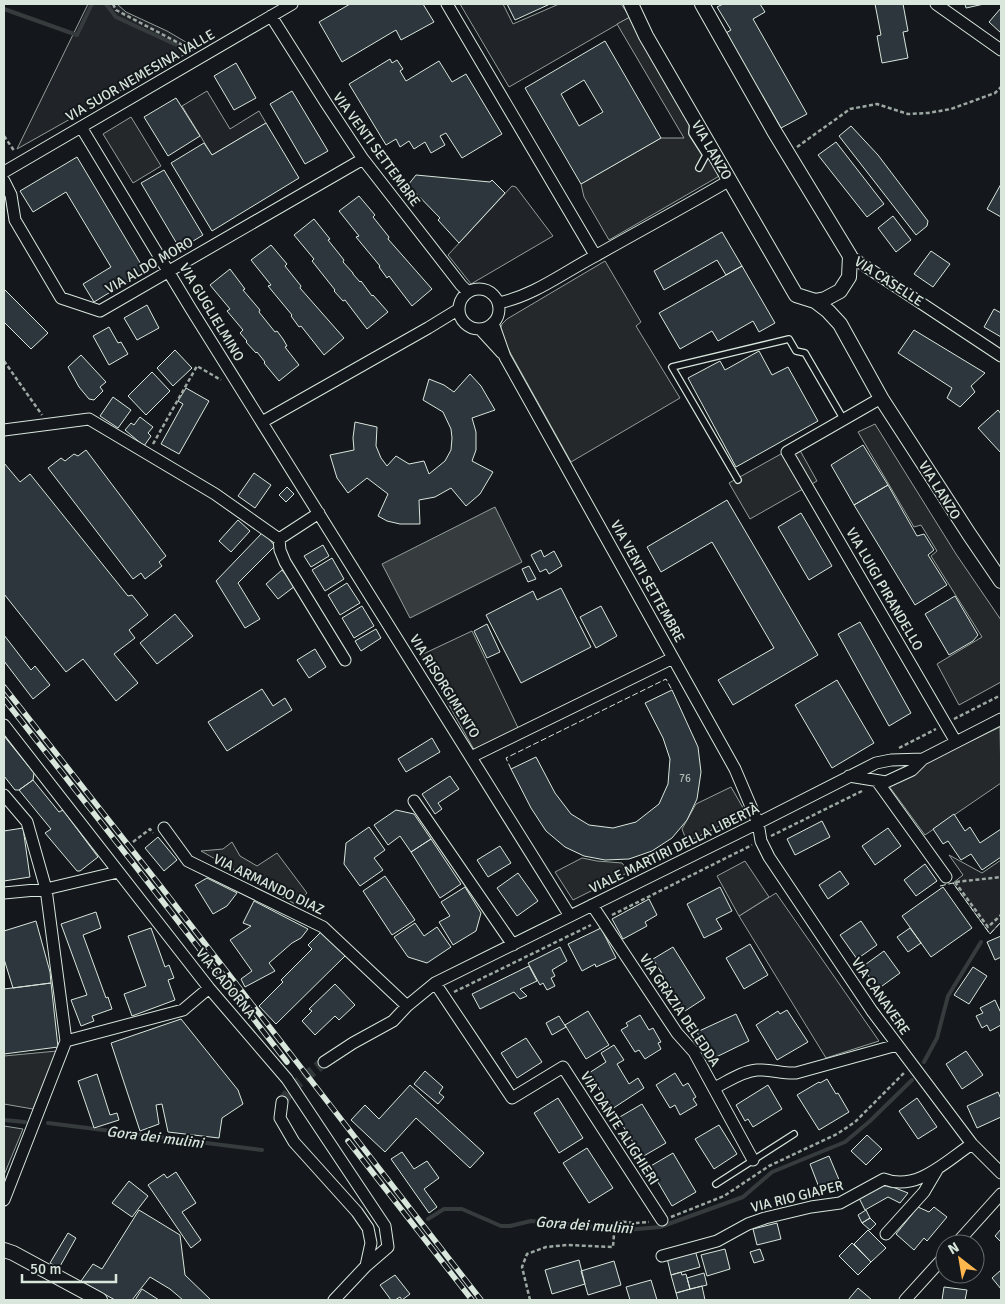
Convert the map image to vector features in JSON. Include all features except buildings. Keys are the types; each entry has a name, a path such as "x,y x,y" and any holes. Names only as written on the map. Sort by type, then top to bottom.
{"street":[{"name":"VIA SUOR NEMESINA VALLE","path":"4,172 292,4"},
{"path":"447,4 595,255"},
{"name":"VIA LANZO","path":"631,4 646,36 796,295 815,301 840,324 881,398 968,534 1001,581"},
{"path":"704,4 788,154"},
{"path":"936,4 1001,50"},
{"name":"VIA VENTI SETTEMBRE","path":"271,16 363,159 468,292"},
{"name":"VIA GUGLIELMINO","path":"82,127 318,513"},
{"name":"VIA CASELLE","path":"788,154 850,256 1001,356"},
{"name":"VIA ALDO MORO","path":"4,181 12,195 15,220 61,298 100,311 363,159"},
{"path":"498,303 508,301 543,286 730,180"},
{"path":"815,301 825,299 840,291 849,277 850,256"},
{"path":"474,290 486,290 498,303 498,314 494,323 480,329 474,328 463,321 459,309 463,297 468,292 474,290"},
{"name":"VIA LANZO","path":"840,291 838,306 840,324"},
{"path":"262,422 459,309"},
{"name":"VIA VENTI SETTEMBRE","path":"494,323 505,357 735,769 758,823"},
{"name":"VIA VENTI SETTEMBRE","path":"480,329 505,357"},
{"path":"844,420 881,398"},
{"path":"4,430 89,419 215,494 279,539 280,550 285,562 345,660"},
{"name":"VIA LUIGI PIRANDELLO","path":"844,420 788,452 956,742"},
{"path":"279,539 318,513"},
{"name":"VIA RISORGIMENTO","path":"318,513 570,916"},
{"path":"471,758 673,658"},
{"name":"VIALE MARTIRI DELLA LIBERTÀ","path":"849,776 886,782 912,770 923,759 1001,719"},
{"name":"VIA CADORNA","path":"4,726 209,988 287,1079 385,1226 388,1247 366,1266"},
{"name":"VIALE MARTIRI DELLA LIBERTÀ","path":"324,1062 353,1043 393,1021 407,1006 435,983 876,763 891,760 923,759"},
{"path":"877,781 946,877"},
{"path":"4,795 28,822 46,889 66,1040 4,1200"},
{"path":"414,801 513,945"},
{"name":"VIA CANAVERE","path":"758,823 761,841 769,856 872,1011 972,1144 1001,1173"},
{"name":"VIA ARMANDO DIAZ","path":"164,828 188,861 323,927 407,1006"},
{"path":"4,893 46,889 118,872"},
{"name":"VIA GRAZIA DELEDDA","path":"592,905 677,1033 694,1052 753,1160"},
{"name":"VIA DANTE ALIGHIERI","path":"435,983 512,1098 563,1067 662,1220"},
{"path":"66,1040 184,1010 209,988"},
{"path":"714,1088 749,1071 796,1073 897,1045"},
{"path":"282,1102 280,1118 294,1142 357,1212 368,1228 371,1243 366,1266 334,1300"},
{"name":"VIA RIO GIAPER","path":"662,1256 717,1241 748,1224 765,1218 840,1203 884,1180 894,1183 915,1181 938,1168 972,1144"},
{"name":"VIA RIO GIAPER","path":"886,1234 924,1192 938,1168"},
{"path":"965,1234 1001,1194"},
{"path":"4,1250 100,1300"},
{"path":"905,1300 935,1267"}],"lane":[{"path":"693,117 692,133 706,155 699,168"},
{"path":"738,480 672,367 789,338 796,351 805,353 844,420"},
{"path":"716,1184 794,1134"}],"path":[{"path":"114,4 116,10 183,44 201,57"},
{"path":"788,154 850,109 877,104 908,114 928,113 951,109 995,93 1001,87"},
{"path":"4,136 22,162"},
{"path":"4,361 49,425"},
{"path":"147,453 197,366 223,381 233,376"},
{"path":"133,842 150,829"},
{"path":"1001,877 955,882 988,927 1001,915"},
{"path":"530,1300 522,1267 527,1254 546,1247 567,1245 613,1248 615,1221 636,1223 662,1220 724,1196 769,1166 837,1134 855,1122 912,1065"}],"shaded area":[{"path":"88,4 117,4 126,12 167,31 196,48 17,149"},
{"path":"460,4 503,4 513,24 559,4 621,4 630,17 509,87"},
{"path":"630,17 721,175 609,240 584,197 581,184 661,138 684,138 617,24"},
{"path":"207,91 230,129 259,111 266,123 212,155 182,106"},
{"path":"131,117 161,166 133,183 103,134"},
{"path":"512,186 516,187 553,236 471,284 448,255"},
{"path":"605,261 641,322 636,326 680,398 571,462 501,336 500,330 502,324 507,319"},
{"path":"875,424 956,554 1001,620 1001,682 959,705 937,664 982,637 931,556 937,551 921,525 914,527 858,432"},
{"path":"797,445 817,481 750,519 729,483"},
{"path":"495,507 522,562 410,618 382,564"},
{"path":"472,631 521,734 477,755 421,655"},
{"path":"1000,727 1001,783 925,835 886,782"},
{"path":"731,787 746,813 687,842 682,829 696,804"},
{"path":"232,842 240,856 257,866 277,853 307,893 295,904 201,851 223,849"},
{"path":"949,855 982,873 1001,860 1001,922 990,934 953,883 963,875"},
{"path":"582,858 622,863 629,872 573,900 555,872"},
{"path":"745,861 769,897 739,916 717,876"},
{"path":"776,893 879,1041 826,1058 739,916"},
{"path":"57,1051 33,1109 4,1104 4,1056"},
{"path":"4,1126 23,1129 4,1175"}],"waterway":[{"path":"4,9 77,35 92,4"},
{"path":"106,4 116,17 183,48"},
{"name":"Gora dei mulini","path":"924,1062 937,1038 948,996 981,942"},
{"name":"Gora dei mulini","path":"428,1219 444,1209 462,1209 501,1226 531,1221 626,1230 660,1227 743,1197 772,1172 845,1142 870,1121 912,1080"},
{"name":"Gora dei mulini","path":"4,1120 25,1122"},
{"name":"Gora dei mulini","path":"48,1123 262,1150"}],"tunnel":[{"path":"282,1102 293,1087 324,1062"}],"railway":[{"path":"4,687 481,1300"},
{"path":"4,699 287,1062"},
{"path":"348,1141 472,1300"}],"fence":[{"path":"511,769 506,758 666,679 672,690"},
{"path":"940,886 953,883 990,934 1001,922"}]}
